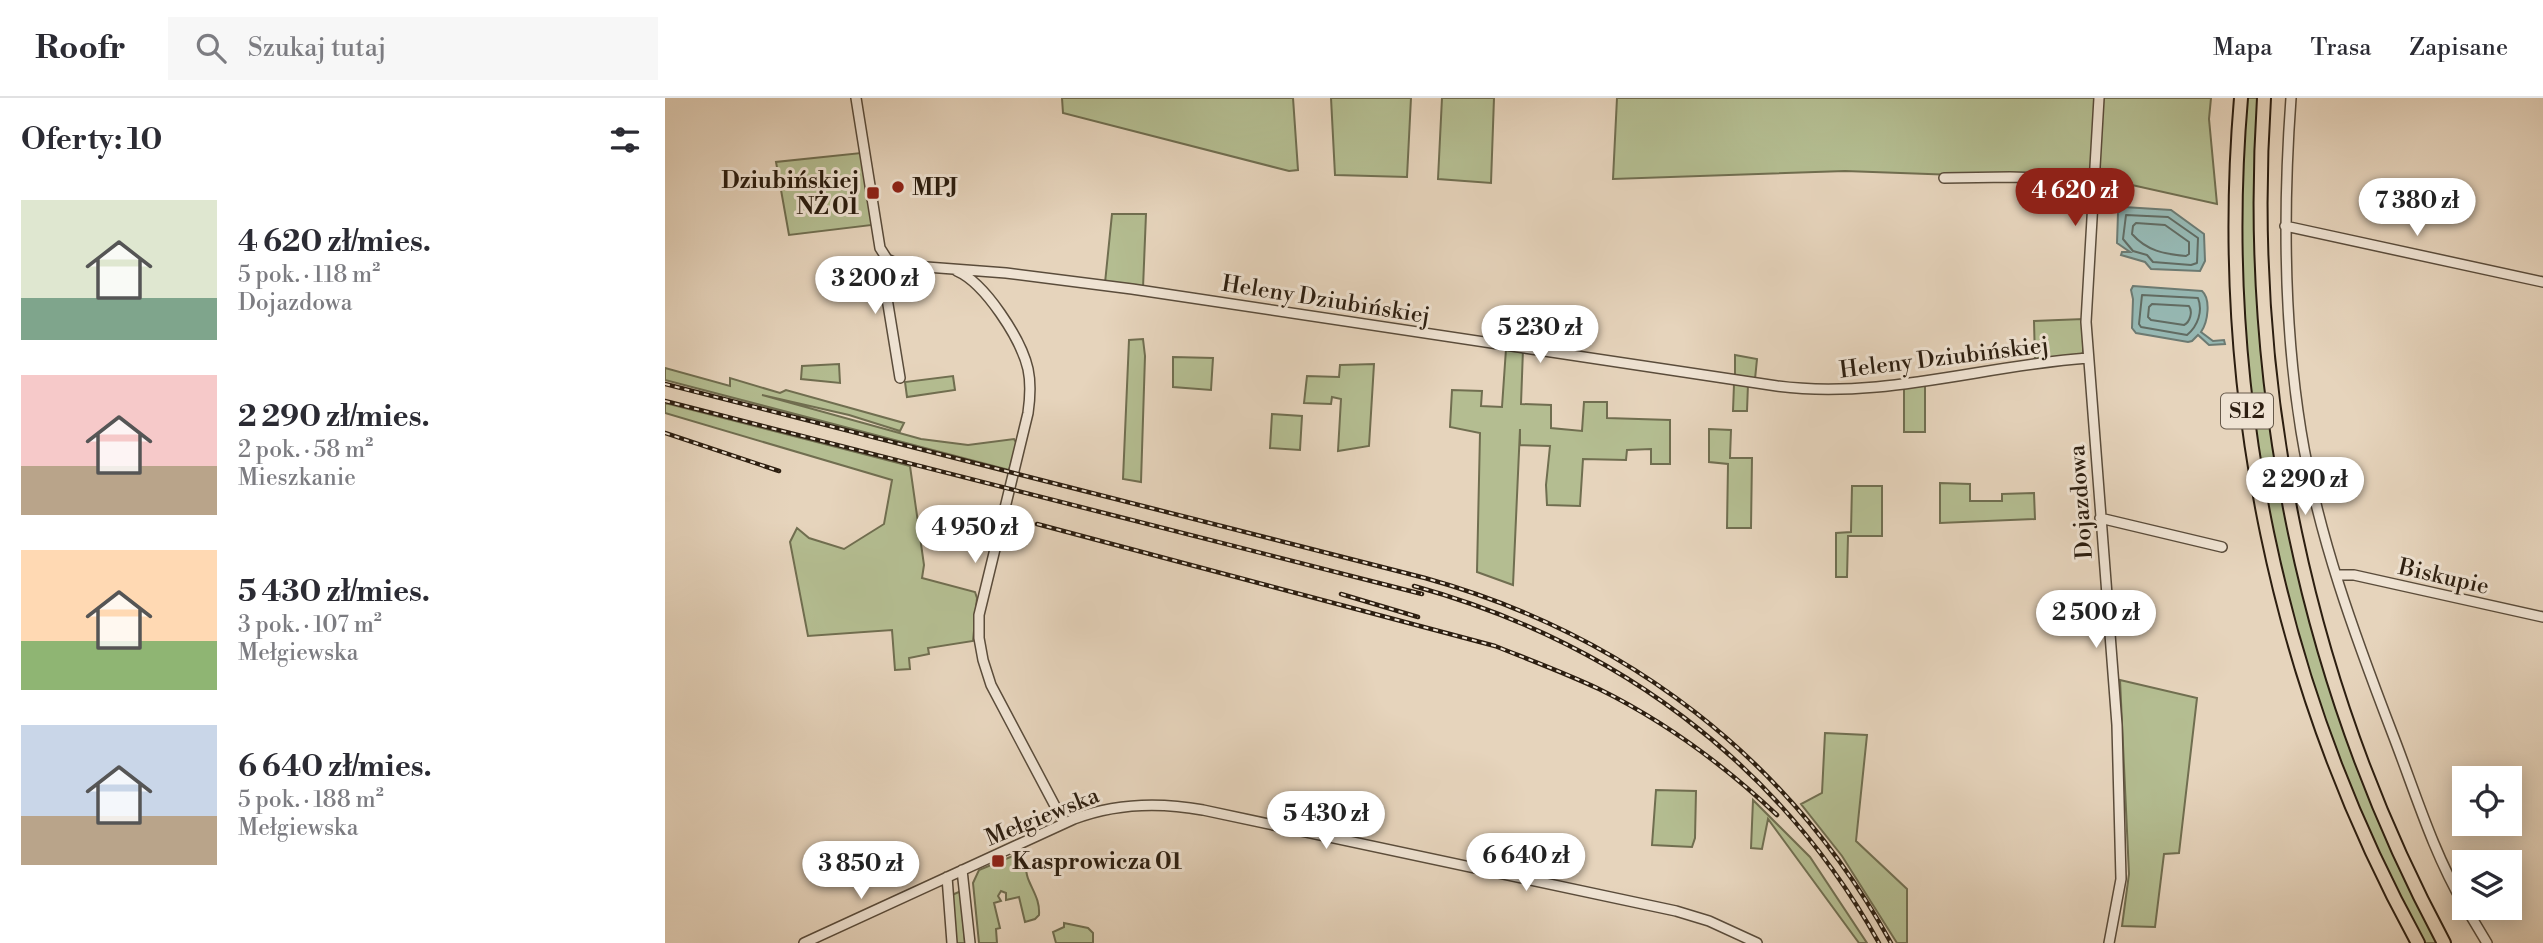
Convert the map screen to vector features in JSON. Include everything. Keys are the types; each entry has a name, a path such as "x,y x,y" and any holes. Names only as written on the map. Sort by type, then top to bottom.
{"highway":[{"name":"S12","path":"2241,98 2236,198 2238,317 2246,402 2259,490 2275,568 2308,688 2339,774 2376,860 2418,943"},
{"name":"S12","path":"2264,98 2260,202 2264,313 2274,411 2290,507 2314,614 2347,722 2379,805 2444,943"},
{"path":"2376,860 2410,943"},
{"path":"2422,900 2452,943"}],"street":[{"path":"856,98 879,244 882,252 891,261 884,280 900,378"},
{"name":"Dojazdowa","path":"2099,98 2086,314 2117,725 2122,860 2109,943"},
{"path":"2291,98 2285,226 2287,294 2301,433 2336,575 2353,631 2437,851 2452,881"},
{"path":"1944,178 2093,180"},
{"path":"2285,226 2543,282"},
{"name":"Heleny Dziubińskiej","path":"891,261 900,265 1123,287 1817,390 1857,389 2088,358"},
{"path":"955,270 968,276 980,288 1011,331 1027,367 1030,393 1023,437 981,603 980,646 991,685 1065,824"},
{"path":"980,288 983,277 992,272"},
{"path":"2100,518 2222,547"},
{"name":"Biskupie","path":"2336,575 2354,575 2543,617"},
{"name":"Mełgiewska","path":"804,943 1065,824 1100,811 1128,806 1161,805 1191,808 1688,914 1757,943"},
{"path":"962,870 970,943"},
{"path":"947,877 952,943"},
{"path":"925,887 936,887 943,891 949,904"},
{"path":"2473,920 2487,943"}],"green space":[{"path":"1062,98 1293,98 1298,170 1289,171 1063,113"},
{"path":"1331,98 1411,98 1407,177 1335,175"},
{"path":"1442,98 1494,98 1491,183 1438,179"},
{"path":"1617,98 2211,98 2209,119 2217,204 2087,175 1956,175 1845,171 1613,179"},
{"path":"2246,98 2260,98 2255,229 2260,325 2308,611 2439,943 2424,943 2382,861 2349,787 2304,659 2287,594 2260,460 2244,326 2241,240"},
{"path":"861,153 872,225 789,235 776,162"},
{"path":"1112,214 1146,214 1143,288 1105,283"},
{"path":"2083,319 2083,353 2035,361 2034,321"},
{"path":"1143,339 1145,356 1141,482 1123,479 1129,340"},
{"path":"1506,349 1523,349 1521,404 1551,405 1551,428 1582,431 1584,402 1607,402 1607,418 1670,420 1670,464 1651,464 1651,449 1627,450 1626,460 1583,459 1580,506 1547,505 1550,446 1520,445 1520,429 1513,585 1477,572 1480,433 1450,427 1452,390 1482,391 1481,406 1502,407"},
{"path":"1735,355 1757,359 1755,379 1735,376"},
{"path":"1173,357 1213,358 1211,390 1173,387"},
{"path":"839,364 840,383 801,379 802,366"},
{"path":"1374,364 1369,446 1338,451 1341,399 1332,397 1331,404 1304,403 1307,376 1339,377 1340,365"},
{"path":"665,368 730,386 730,378 780,393 786,390 904,423 900,431 849,415 762,395 921,439 968,445 1014,439 1017,444 1009,470 665,380"},
{"path":"953,376 955,390 907,397 905,382"},
{"path":"1925,383 1925,432 1904,432 1904,388"},
{"path":"1734,384 1748,384 1747,411 1733,411"},
{"path":"665,403 910,466 924,565 922,578 975,592 977,598 973,641 928,648 929,654 909,658 910,669 895,670 892,630 808,636 790,542 797,528 809,538 844,549 884,524 892,480 665,413"},
{"path":"1272,414 1302,416 1300,450 1270,448"},
{"path":"1709,429 1731,430 1730,458 1752,458 1751,528 1727,528 1728,464 1709,462"},
{"path":"1940,483 1970,484 1970,501 2002,501 2002,494 2034,493 2035,519 1940,523"},
{"path":"1852,486 1882,486 1882,536 1848,536 1847,577 1836,577 1836,533 1851,532"},
{"path":"2120,680 2197,698 2179,853 2164,854 2155,927 2122,926 2129,874"},
{"path":"1825,733 1867,735 1856,841 1907,889 1907,943 1897,943 1842,856 1801,804 1822,793"},
{"path":"1656,790 1696,791 1695,838 1692,847 1652,845"},
{"path":"1753,800 1810,857 1867,943 1859,943 1768,819 1762,849 1751,848"},
{"path":"1020,853 1038,901 1039,915 1025,922 1019,897 1006,900 1006,893 1001,891 998,896 1001,901 994,903 1000,928 996,929 997,943 979,943 973,883 979,870"},
{"path":"961,891 965,943 955,943 952,895"},
{"path":"1064,923 1088,928 1093,933 1093,943 1056,943 1053,932 1064,927"}],"water":[{"path":"2124,207 2171,210 2204,234 2205,261 2200,271 2151,269 2145,262 2121,255 2122,252 2130,252 2117,243 2118,213"},
{"path":"2133,286 2202,291 2207,299 2207,311 2201,332 2213,341 2224,340 2225,344 2209,345 2198,335 2188,342 2136,333 2132,328"}],"railway":[{"path":"665,384 1425,578 1499,602 1568,633 1634,670 1695,712 1752,761 1804,816 1850,877 1891,943"},
{"path":"665,401 1422,594"},
{"path":"665,433 779,471"},
{"path":"1037,524 1495,646 1586,683 1647,715 1715,762 1777,815"},
{"path":"1414,586 1487,610 1556,639 1622,675 1683,717 1740,765 1792,818 1838,878 1879,943"},
{"path":"1341,594 1418,617"}],"place":[{"name":"MPJ","path":"898,187"},
{"name":"Dziubińskiej NŻ 01","path":"873,193"},
{"name":"Kasprowicza 01","path":"998,861"}]}
